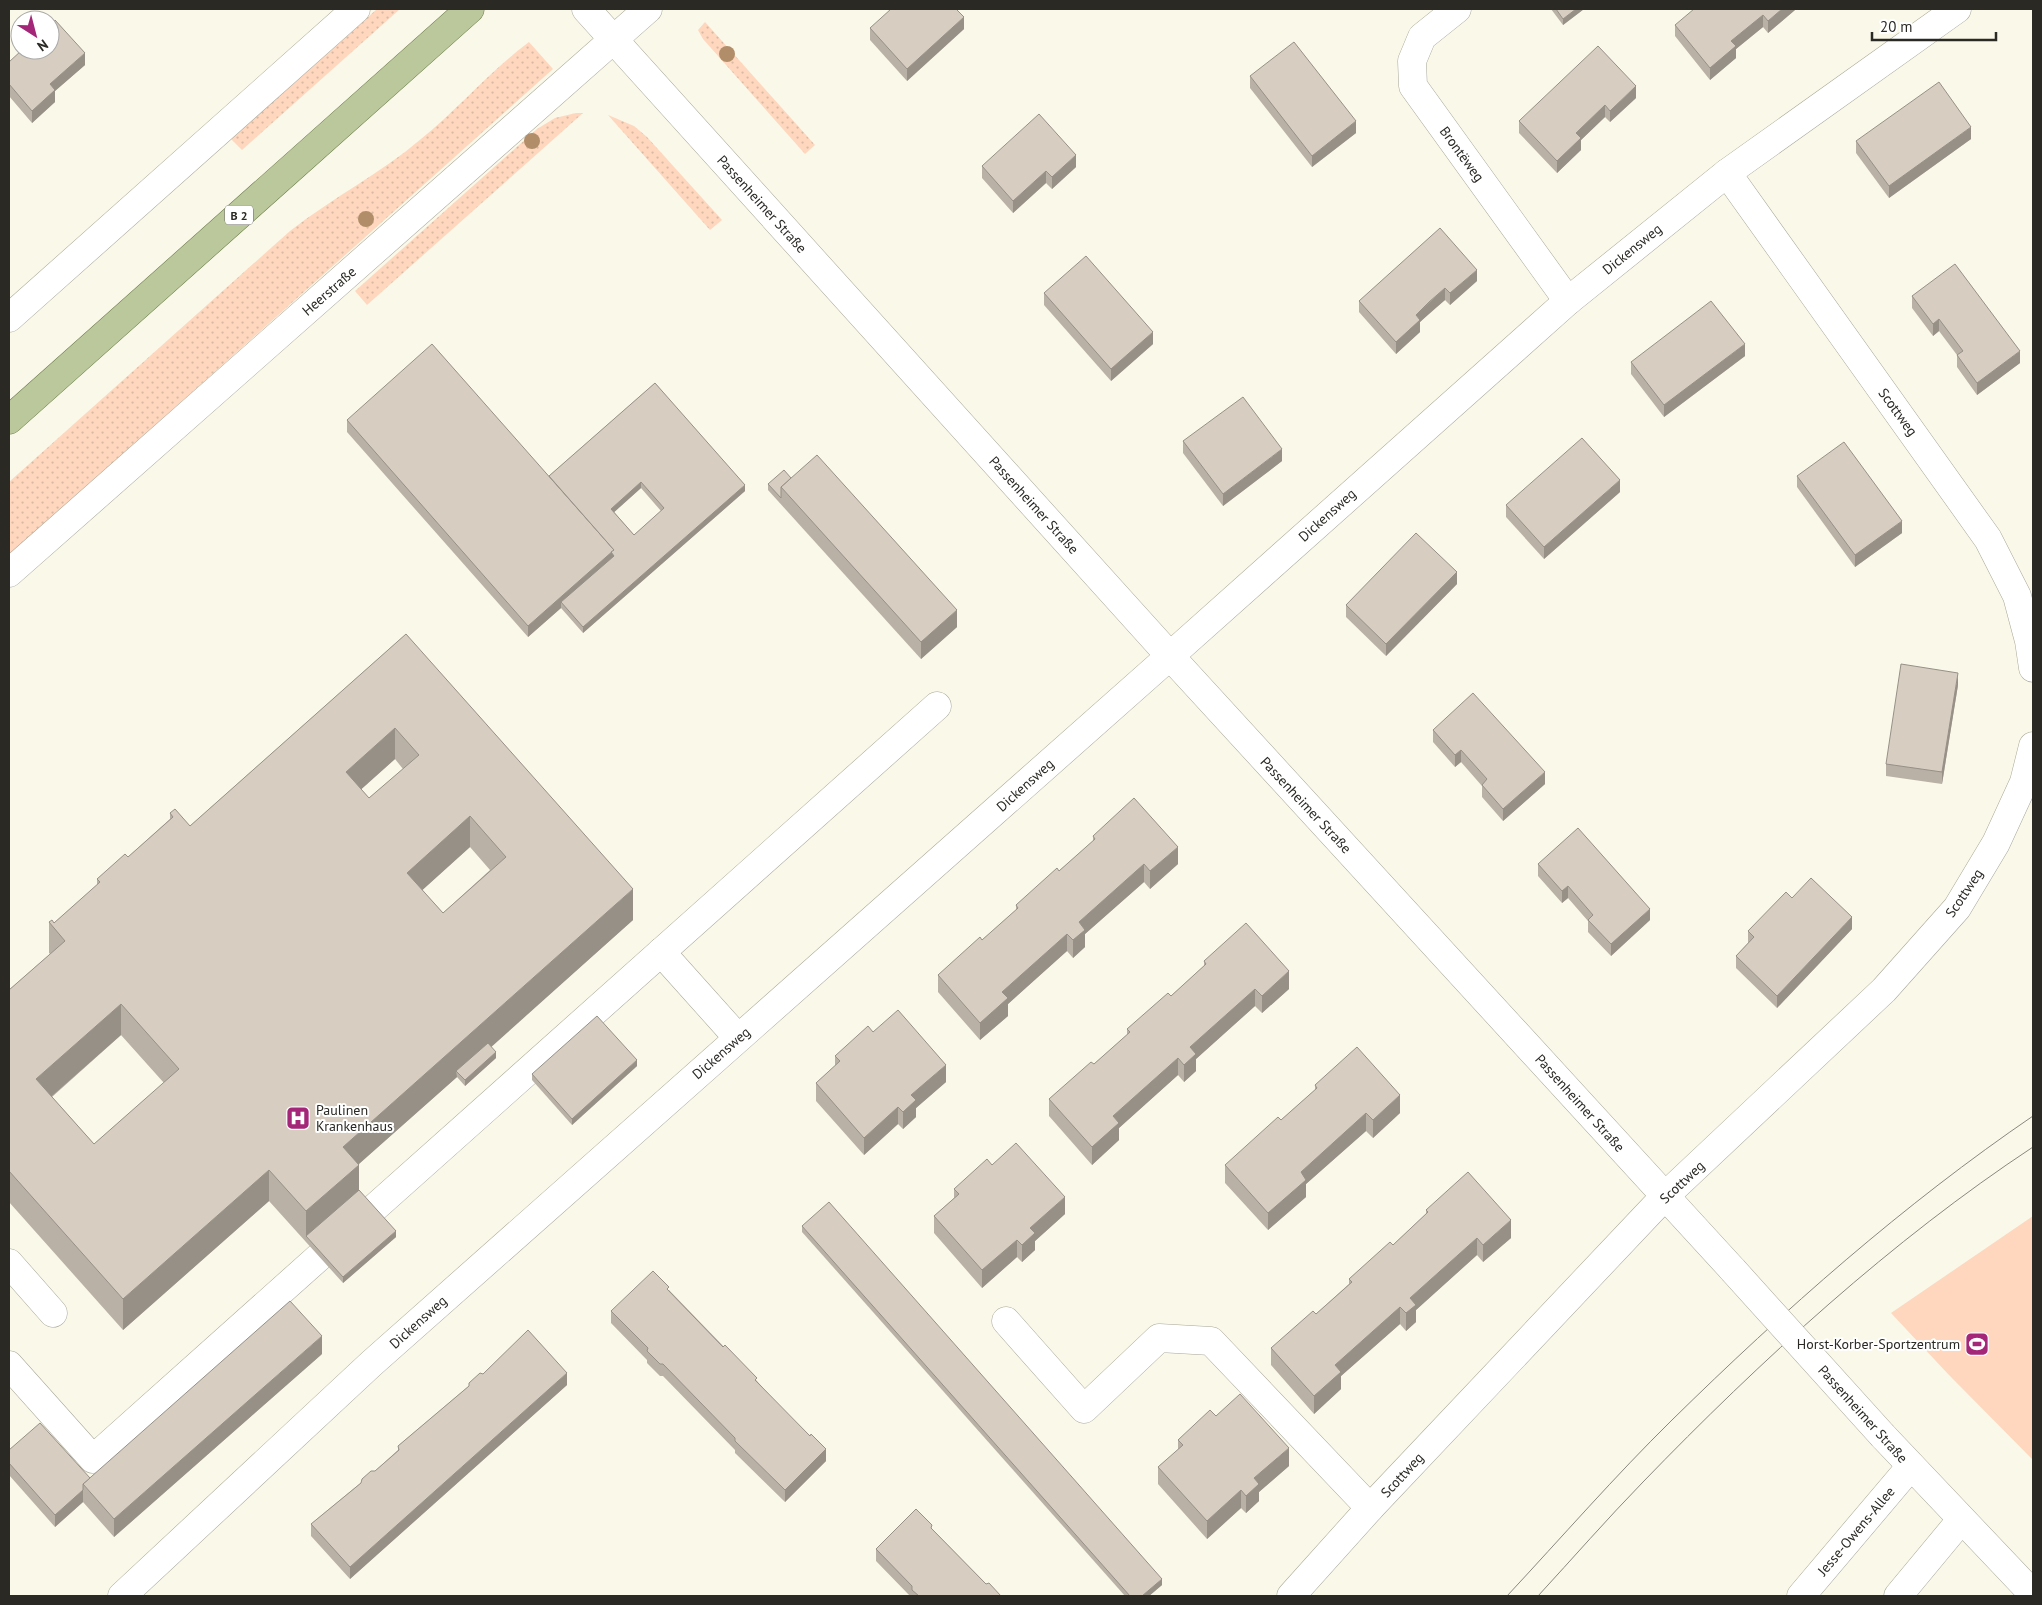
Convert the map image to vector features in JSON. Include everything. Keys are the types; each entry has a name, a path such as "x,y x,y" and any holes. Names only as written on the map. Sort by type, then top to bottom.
{"main road":[{"name":"B 2","path":"9,420 470,9"}],"street":[{"path":"9,318 356,9"},
{"name":"Passenheimer Straße","path":"586,9 1170,656 1709,1243 1882,1436 2033,1594"},
{"name":"Heerstraße","path":"9,573 648,9"},
{"name":"Brontëweg","path":"1457,9 1422,37 1412,61 1413,86 1568,301"},
{"name":"Dickensweg","path":"122,1596 372,1363 1568,301 1727,173 1957,9"},
{"name":"Scottweg","path":"1727,173 1988,539 2017,596 2029,641 2033,668"},
{"path":"372,1210 937,706"},
{"name":"Scottweg","path":"1291,1596 1370,1508 1665,1196 1884,990 1958,908 1996,843 2024,782 2033,746"},
{"path":"661,952 738,1038"},
{"path":"9,1365 93,1459 319,1257"},
{"path":"9,1263 53,1313"},
{"path":"1006,1321 1084,1409 1159,1338 1211,1341 1370,1508"},
{"name":"Jesse-Owens-Allee","path":"1801,1596 1911,1466"},
{"path":"1898,1596 1961,1520"}],"shaded area":[{"path":"377,9 400,9 242,150 231,139"},
{"path":"705,22 815,145 805,154 703,39 698,30"},
{"path":"529,42 553,69 9,556 9,482 290,231 405,152"},
{"path":"583,113 367,305 355,291 537,129 555,118"},
{"path":"608,115 634,126 647,137 722,220 710,230"},
{"name":"Horst-Korber-Sportzentrum","path":"2033,1216 2033,1460 1891,1313"}],"building":[{"path":"891,9 956,9 964,17 907,69 870,28"},
{"path":"1556,9 1576,9 1563,19"},
{"path":"1694,9 1782,9 1768,21 1763,15 1731,41 1736,46 1710,68 1675,25"},
{"path":"60,26 85,53 50,84 55,90 32,111 9,84 9,62 11,60 60,60"},
{"path":"1294,42 1356,121 1312,156 1250,76"},
{"path":"1598,46 1636,86 1610,111 1605,105 1576,133 1581,138 1557,161 1519,121"},
{"path":"1939,82 1971,127 1889,186 1856,141"},
{"path":"1039,114 1076,155 1052,177 1046,171 1013,201 982,166"},
{"path":"1440,228 1477,270 1450,293 1445,288 1429,302 1416,315 1420,320 1396,342 1359,301"},
{"path":"1086,256 1153,332 1111,369 1044,293"},
{"path":"1955,264 2020,351 1977,383 1957,355 1963,351 1939,319 1933,324 1912,296"},
{"path":"1711,301 1745,344 1664,405 1631,362"},
{"path":"432,344 614,550 528,626 347,420"},
{"path":"655,383 745,485 583,627 561,602 614,556 611,552 614,550 549,476","holes":["641,482 664,508 634,535 611,509"]},
{"path":"1243,397 1282,449 1223,494 1183,441"},
{"path":"1582,438 1620,480 1544,547 1506,505"},
{"path":"1844,442 1902,521 1855,555 1797,476"},
{"path":"817,455 957,610 921,642 781,487"},
{"path":"784,470 791,478 781,487 781,498 768,484"},
{"path":"1416,533 1457,572 1386,644 1346,605"},
{"path":"406,634 633,889 343,1147 359,1165 306,1211 269,1170 123,1299 9,1171 9,990 65,941 49,922 52,920 54,923 100,882 97,879 125,854 128,857 173,817 170,813 175,809 190,826","holes":["395,728 419,755 369,798 346,772","470,816 506,857 443,913 407,873","121,1004 179,1069 94,1144 36,1079"]},
{"path":"1901,664 1958,673 1942,772 1886,764"},
{"path":"1473,693 1545,772 1503,809 1482,785 1487,779 1461,750 1455,755 1433,730"},
{"path":"1134,798 1178,847 1150,871 1144,864 1079,922 1085,930 1073,940 1067,934 1002,992 1008,998 980,1023 938,975 980,937 982,940 1018,908 1016,905 1057,868 1059,871 1095,839 1093,836"},
{"path":"1578,828 1650,909 1611,944 1588,920 1593,915 1568,886 1562,891 1538,864"},
{"path":"1811,878 1852,917 1777,996 1736,956 1754,937 1748,931 1786,892 1792,898"},
{"path":"1246,923 1289,971 1262,996 1255,989 1190,1047 1196,1054 1184,1065 1178,1058 1113,1116 1119,1123 1092,1147 1049,1099 1091,1062 1094,1064 1130,1032 1127,1029 1168,993 1171,996 1206,964 1204,961"},
{"path":"898,1010 946,1065 911,1095 916,1100 903,1112 898,1107 864,1138 816,1083 840,1061 835,1056 868,1026 873,1032"},
{"path":"597,1016 637,1060 572,1119 532,1074"},
{"path":"488,1043 496,1052 465,1080 456,1071"},
{"path":"1357,1047 1400,1095 1373,1120 1366,1113 1301,1172 1306,1180 1268,1213 1225,1165 1278,1117 1281,1120 1317,1088 1315,1085"},
{"path":"1016,1143 1065,1197 1030,1228 1035,1233 1022,1245 1017,1240 982,1270 934,1216 959,1194 954,1189 987,1159 992,1165"},
{"path":"1468,1172 1511,1220 1483,1245 1477,1238 1410,1298 1416,1305 1406,1313 1400,1307 1335,1365 1341,1372 1314,1396 1271,1348 1313,1311 1316,1314 1352,1282 1349,1279 1390,1242 1393,1245 1428,1212 1426,1210"},
{"path":"359,1190 396,1231 343,1277 306,1236"},
{"path":"829,1202 1162,1579 1142,1596 1130,1596 802,1226"},
{"path":"653,1271 669,1287 667,1289 723,1347 725,1345 757,1378 755,1380 810,1436 811,1434 826,1449 785,1490 735,1441 735,1438 663,1364 660,1364 647,1351 648,1348 611,1311"},
{"path":"290,1301 322,1336 114,1519 83,1484"},
{"path":"528,1330 567,1373 350,1567 311,1524 361,1483 362,1479 371,1471 375,1471 399,1450 398,1446 469,1386 469,1383 480,1373 483,1374"},
{"path":"1240,1394 1289,1448 1254,1478 1259,1484 1246,1496 1241,1490 1207,1521 1158,1467 1183,1445 1178,1440 1210,1410 1216,1416"},
{"path":"40,1423 90,1478 83,1484 83,1490 55,1515 9,1463 9,1450"},
{"path":"916,1509 932,1525 931,1528 986,1584 989,1583 1001,1596 919,1596 912,1590 912,1586 876,1549"}],"tram line":[{"path":"1507,1596 1651,1441 1758,1338 1892,1222 1938,1185 2033,1116"},
{"path":"1538,1596 1643,1482 1781,1347 1878,1262 1981,1183 2033,1147"}],"place":[{"name":"Paulinen Krankenhaus","path":"298,1118"},
{"name":"Horst-Korber-Sportzentrum","path":"1977,1344"}]}
